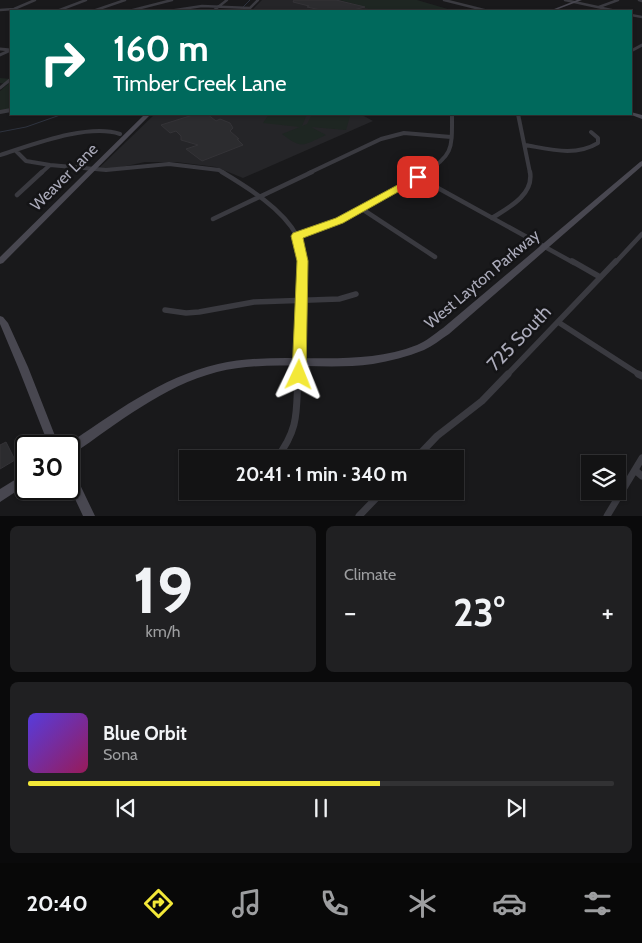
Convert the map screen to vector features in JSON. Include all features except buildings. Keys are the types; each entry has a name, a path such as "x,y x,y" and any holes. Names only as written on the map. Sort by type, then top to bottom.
{"main road":[{"path":"556,10 580,0"},
{"name":"Weaver Lane","path":"0,261 123,134 147,115"},
{"name":"West Layton Parkway","path":"80,443 152,395 189,377 218,368 246,363 365,360 395,356 422,347 446,331 642,163"},
{"path":"0,319 24,366 50,435"},
{"path":"0,496 15,486"},
{"path":"80,497 89,516"}],"street":[{"path":"0,10 8,10 35,0"},
{"path":"60,10 86,0"},
{"path":"96,10 125,0"},
{"path":"133,10 172,0"},
{"path":"214,10 227,0"},
{"path":"175,10 193,7 250,8 258,0"},
{"path":"444,0 484,10"},
{"path":"565,0 612,10"},
{"path":"598,7 618,0"},
{"path":"0,88 10,80"},
{"path":"297,236 329,225 362,209 440,164 448,156 452,115"},
{"path":"492,218 524,195 530,187 531,178 518,115"},
{"path":"0,154 65,135 108,132 123,134"},
{"path":"525,145 585,150 598,143 598,138 591,132"},
{"path":"213,219 392,135 415,134 451,137"},
{"path":"15,150 26,161 91,169 119,170 141,165 169,164 207,168 226,173 260,197 280,215 297,236 302,261 300,362 296,420 289,442 283,450"},
{"path":"17,195 50,165"},
{"path":"418,177 600,277"},
{"path":"362,209 435,257"},
{"name":"725 South","path":"424,450 437,436 482,401 642,234"},
{"path":"165,310 186,313 254,302 339,299 356,294"},
{"path":"558,322 642,376"},
{"path":"607,516 642,458"},
{"path":"635,470 642,476"},
{"path":"359,516 374,500"}],"shaded area":[{"path":"262,0 340,0 375,10 252,10"},
{"path":"340,0 417,0 451,10 366,10 369,9"},
{"path":"0,78 10,79 10,109 0,111 0,91 8,84 0,83"},
{"path":"154,115 362,115 373,121 243,178 216,167 176,162 145,162 112,169 99,168"},
{"path":"268,115 307,115 302,126 307,124 312,115 350,116 346,130 311,127 326,135 303,144 294,142 282,134 300,127 263,123"}],"waterway":[{"path":"243,7 250,0"},
{"path":"0,132 26,127 60,115"}],"route":[{"path":"299,375 302,261 297,236 340,221 418,177"}]}
